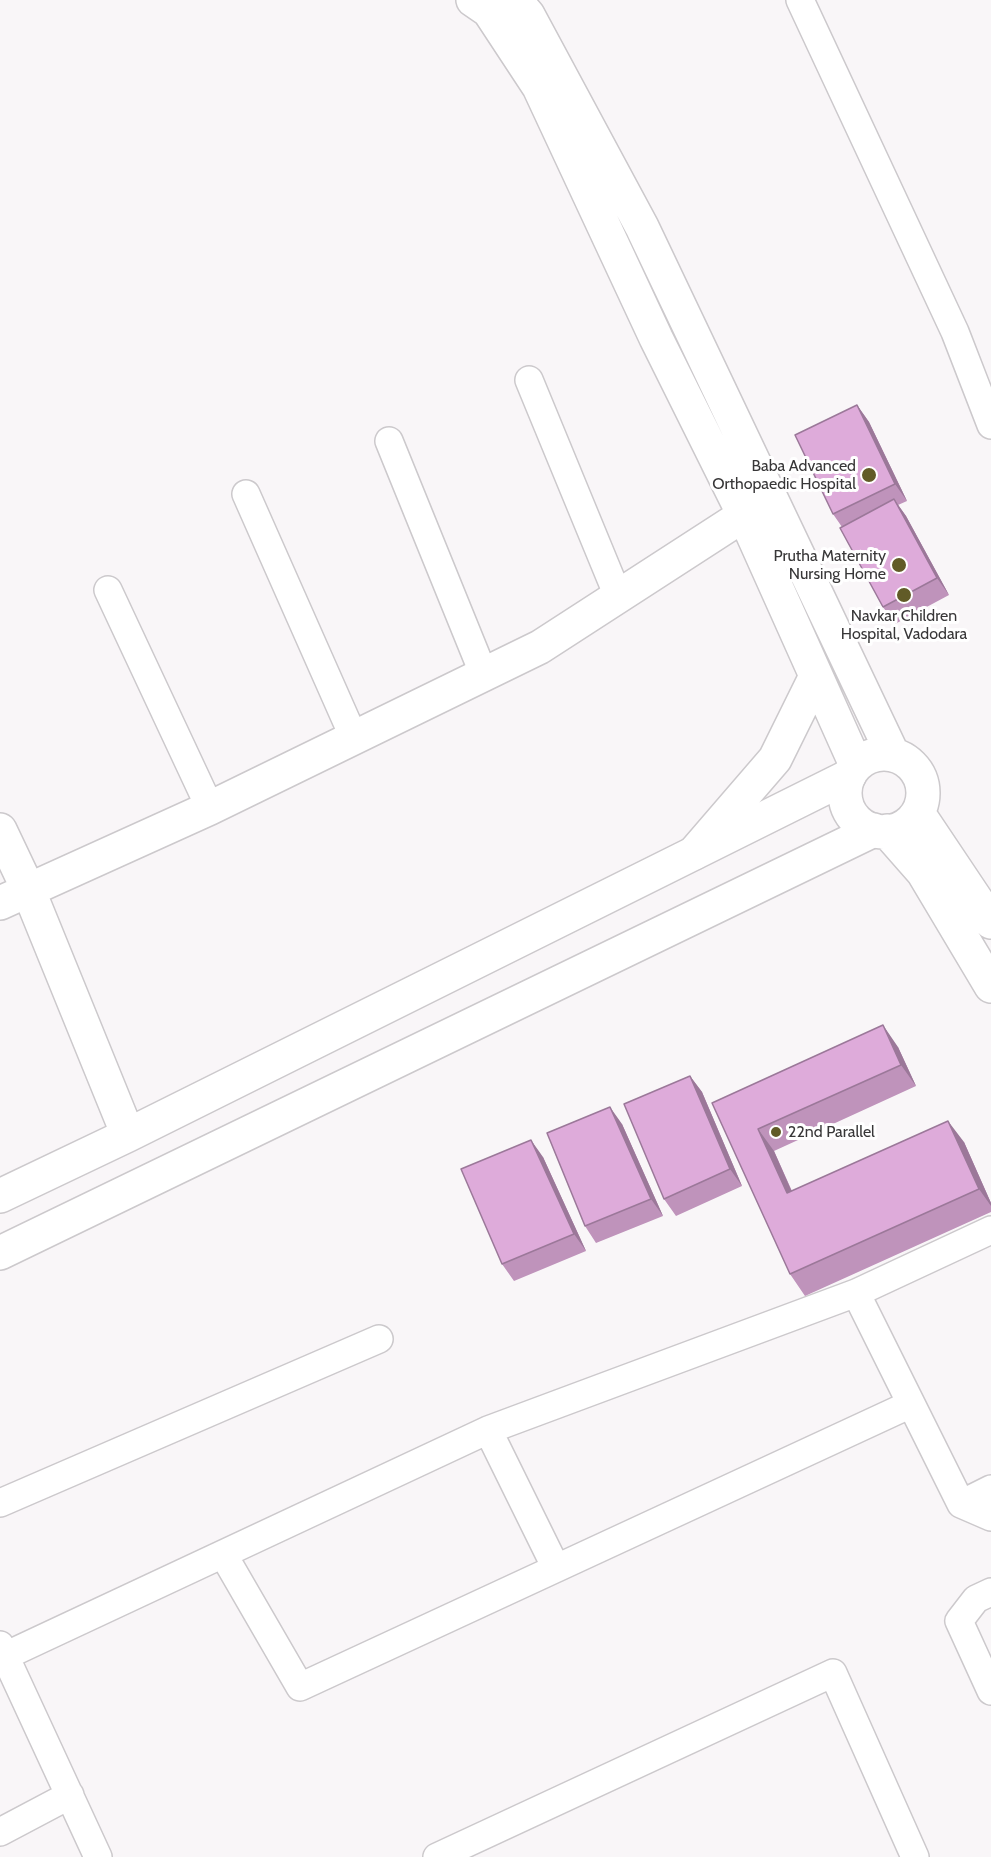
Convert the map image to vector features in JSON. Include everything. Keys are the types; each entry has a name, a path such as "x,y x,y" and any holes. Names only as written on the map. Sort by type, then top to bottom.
{"street":[{"path":"800,0 955,332 991,425"},
{"path":"502,2 656,338 744,515 816,676 853,771 845,789 846,802 852,815 861,825 880,831 923,872 991,986"},
{"path":"502,2 528,15 642,227 893,755"},
{"path":"529,380 618,596"},
{"path":"389,441 483,675"},
{"path":"246,494 354,738"},
{"path":"14,896 210,808 540,647 744,515"},
{"path":"108,590 210,808"},
{"path":"694,854 775,759 816,676"},
{"path":"0,1196 128,1135 694,854 853,771 868,757 881,754 904,759 914,767 920,777 923,789 918,813 899,828 880,831 0,1253"},
{"path":"918,813 991,922"},
{"path":"0,830 14,896 128,1135"},
{"path":"98,1857 70,1795 10,1694 3,1650 223,1554 488,1430 856,1293 991,1230"},
{"path":"856,1293 961,1504 991,1517"},
{"path":"0,1503 379,1339"},
{"path":"223,1554 300,1687 911,1404"},
{"path":"488,1430 556,1568"},
{"path":"961,1504 991,1489"},
{"path":"991,1592 976,1599 958,1622 991,1691"},
{"path":"437,1857 833,1673 915,1857"},
{"path":"0,1832 70,1795"}],"building":[{"path":"857,405 895,484 833,514 795,435"},
{"path":"894,499 937,578 883,607 840,528"},
{"path":"883,1025 901,1065 758,1129 787,1193 948,1121 979,1189 790,1274 712,1103"},
{"path":"690,1076 730,1169 664,1199 624,1104"},
{"path":"610,1107 651,1199 585,1226 547,1133"},
{"path":"531,1140 574,1234 502,1264 461,1169"}],"place":[{"name":"Baba Advanced Orthopaedic Hospital","path":"869,475"},
{"name":"Prutha Maternity Nursing Home","path":"899,565"},
{"name":"Navkar Children Hospital, Vadodara","path":"904,595"},
{"name":"22nd Parallel","path":"776,1132"}]}
